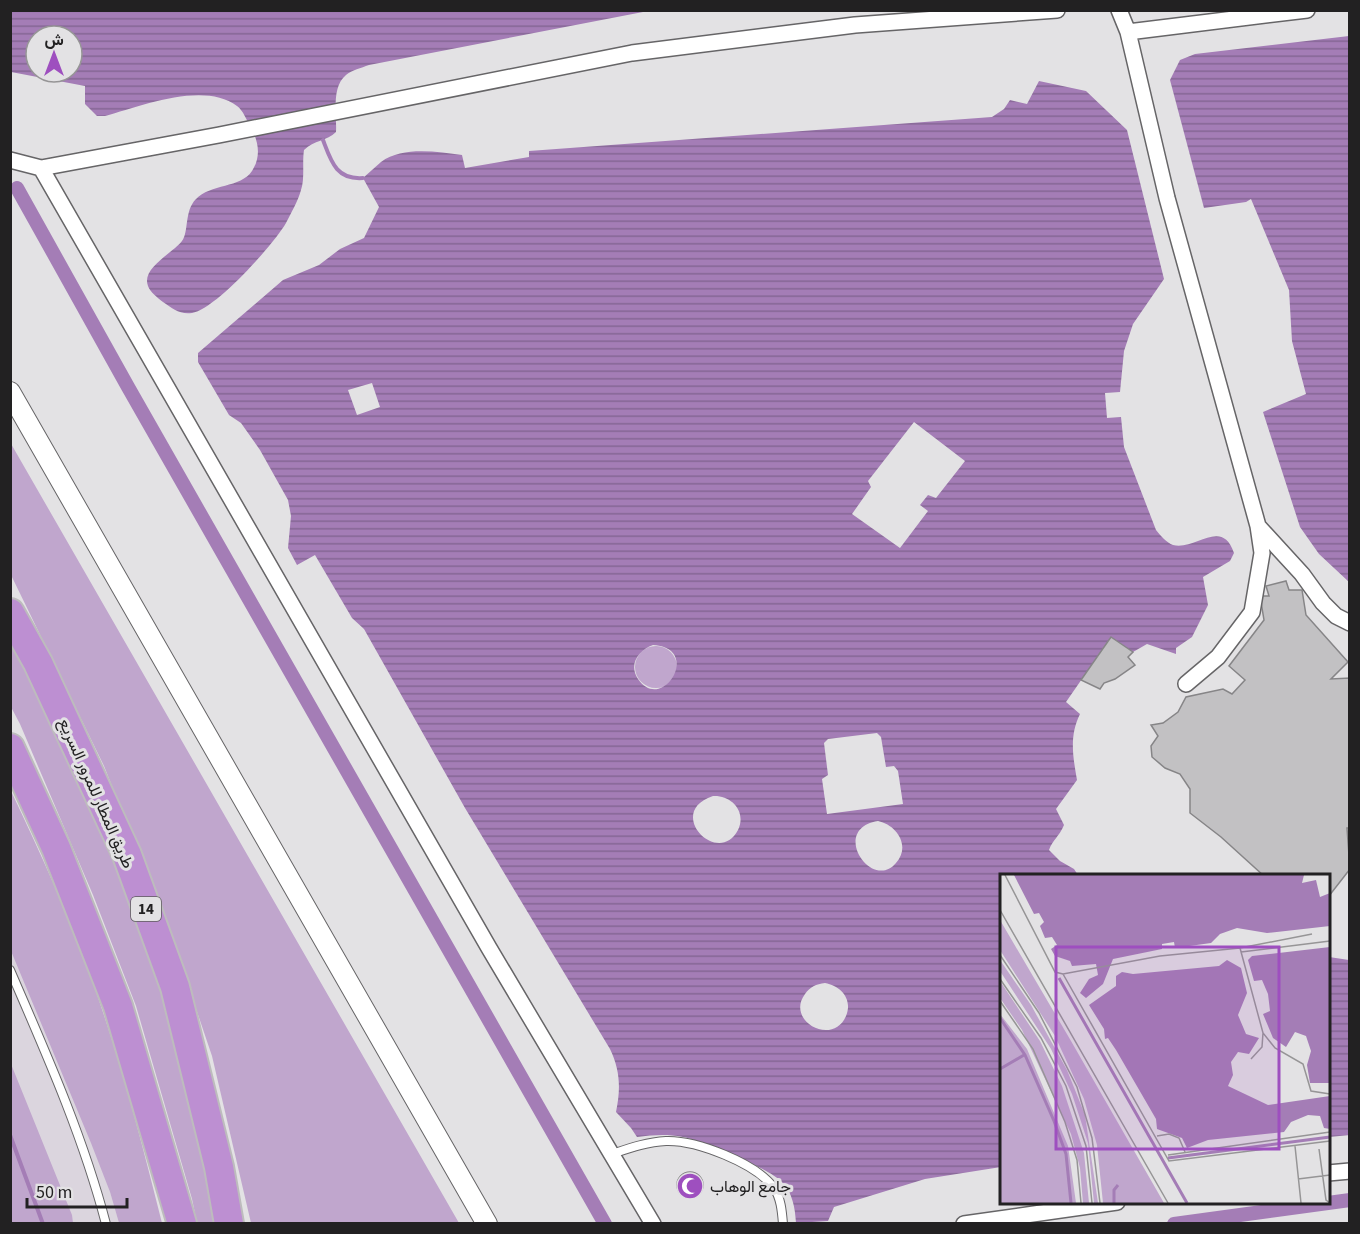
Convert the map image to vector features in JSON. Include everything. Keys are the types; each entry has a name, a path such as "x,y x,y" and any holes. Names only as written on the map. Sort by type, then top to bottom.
{"highway":[{"name":"طريق المطار للمرور السريع","path":"10,613 38,663 127,855 175,987 219,1167 229,1224"},
{"path":"10,748 56,848 118,1006 183,1224"}],"street":[{"path":"10,160 41,168 632,53 855,25 1057,10"},
{"path":"1119,10 1128,32 1167,198 1258,526 1262,553 1252,612 1218,657 1186,684"},
{"path":"1128,32 1307,10"},
{"path":"41,168 477,927 653,1224"},
{"path":"10,392 487,1224"},
{"path":"1258,526 1302,574 1323,603 1336,616 1350,623"},
{"path":"1330,1173 1350,1171"},
{"path":"964,1224 1110,1204"}],"lane":[{"path":"10,970 78,1133 106,1224"},
{"path":"612,1154 640,1145 665,1141 684,1142 716,1152 765,1177 776,1190 782,1208 783,1224"}],"shaded area":[{"path":"643,10 643,12 369,65 348,73 338,87 336,132 304,150 301,190 286,223 257,260 229,289 215,301 192,313 176,310 159,299 149,288 147,279 153,267 182,241 190,209 196,199 209,191 241,180 255,166 258,155 257,144 243,113 237,106 223,99 190,96 172,98 105,116 97,116 85,104 85,86 74,84 84,84 84,24 24,24 24,74 11,72 10,11"},
{"path":"1350,36 1349,582 1319,554 1300,527 1263,412 1306,394 1292,341 1289,290 1251,199 1246,202 1204,208 1170,80 1180,60 1195,54"},
{"path":"1039,81 1086,91 1127,130 1164,279 1133,324 1124,351 1120,392 1105,393 1107,418 1121,417 1124,447 1156,530 1171,544 1181,546 1215,536 1222,537 1229,543 1234,553 1230,561 1203,577 1208,605 1192,637 1176,648 1176,654 1147,644 1133,652 1111,637 1066,702 1080,714 1073,738 1077,780 1056,809 1064,825 1049,850 1077,874 1000,874 1000,1167 925,1179 834,1207 828,1221 796,1223 794,1206 785,1186 763,1169 692,1139 666,1135 637,1137 616,1112 619,1079 610,1049 465,808 364,629 352,618 315,555 297,565 288,548 291,516 288,500 260,450 241,423 229,415 198,362 198,353 283,280 319,265 340,249 364,238 379,207 363,178 381,162 399,154 420,151 462,155 465,168 529,157 529,151 992,117 1004,109 1010,100 1027,104","holes":["372,383 380,407 357,415 348,390","914,422 965,461 936,498 928,495 920,505 928,511 900,548 852,514 871,487 868,481","653,645 668,649 675,656 677,666 673,676 658,689 648,688 638,679 634,668 639,654","877,733 881,737 886,767 894,766 898,771 903,804 827,814 822,779 828,775 824,743 828,739","713,796 720,796 731,801 739,811 738,830 729,840 719,843 708,840 694,824 693,813 699,804","878,821 885,823 900,837 902,843 900,856 896,863 886,870 876,870 867,865 860,856 856,845 857,835 864,826","825,983 841,990 847,999 848,1010 840,1025 822,1030 806,1021 801,1013 800,1004 811,988"]},
{"path":"10,442 459,1223 251,1223 212,1056 169,929 104,766 11,575"},
{"path":"10,641 66,751 111,856 175,1028 221,1223 197,1223 136,1006 93,895 11,707"},
{"path":"656,646 664,647 671,652 676,659 676,675 671,682 664,687 656,688 648,687 641,682 636,675 635,667 636,659 641,652 648,647"},
{"path":"11,791 55,886 93,983 122,1073 162,1223 119,1223 91,1143 11,951"},
{"path":"10,939 61,1056 119,1223 11,1223"},
{"path":"1330,957 1349,960 1350,1135 1330,1137"},
{"path":"11,1064 72,1215 73,1223 11,1223"}],"building":[{"path":"1286,581 1289,590 1302,590 1306,615 1348,662 1331,679 1350,678 1350,828 1347,828 1350,869 1330,895 1330,874 1262,874 1190,813 1190,789 1180,774 1165,768 1152,757 1151,746 1158,736 1151,725 1163,723 1178,712 1186,697 1223,689 1232,694 1245,680 1229,666 1264,620 1260,596 1269,596 1266,586"},
{"path":"1111,637 1133,652 1128,657 1135,665 1115,679 1104,683 1100,689 1081,680"},
{"name":"جامع الوهاب","path":"690,1172 699,1176 703,1185 699,1194 690,1198 681,1194 677,1185 681,1176"}],"waterway":[{"path":"323,140 336,168 346,176 363,178"},
{"path":"17,188 605,1224"},
{"path":"10,1135 43,1224"},
{"path":"1330,1203 1350,1200"},
{"path":"1174,1224 1321,1204"}],"place":[{"name":"جامع الوهاب","path":"690,1186"}]}
